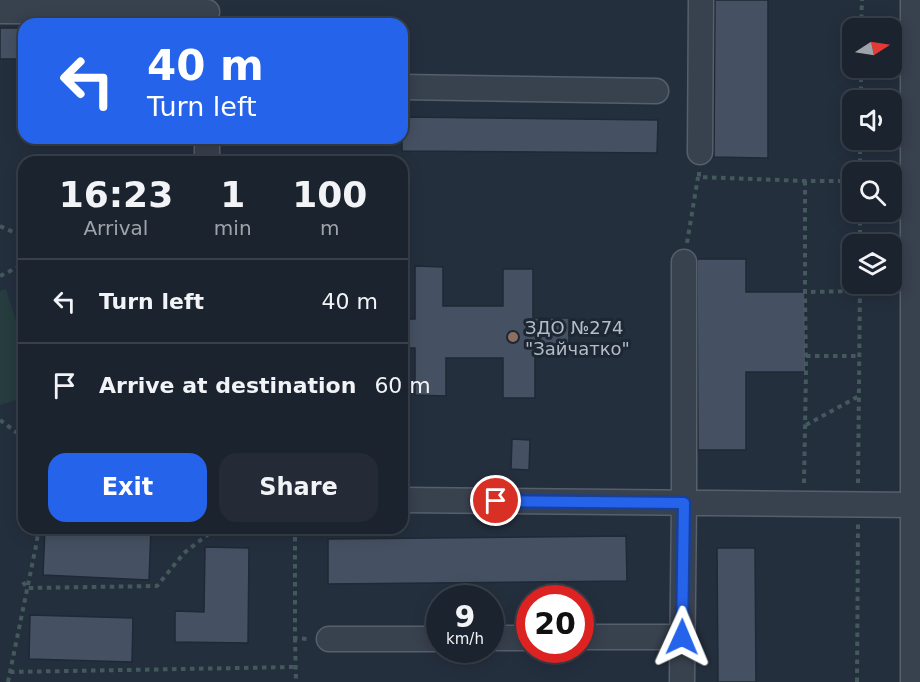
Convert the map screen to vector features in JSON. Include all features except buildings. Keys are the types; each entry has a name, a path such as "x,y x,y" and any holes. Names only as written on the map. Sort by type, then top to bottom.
{"street":[{"path":"700,152 701,0"},
{"path":"913,0 913,505 916,574 913,682"},
{"path":"0,11 207,12"},
{"path":"408,87 656,91"},
{"path":"682,682 684,262"},
{"path":"408,500 913,505"},
{"path":"594,637 682,637"},
{"path":"329,639 426,639"}],"path":[{"path":"861,18 862,0"},
{"path":"684,262 699,171 699,177 842,181"},
{"path":"804,504 805,181"},
{"path":"0,226 18,234"},
{"path":"0,276 18,267"},
{"path":"806,292 842,291"},
{"path":"806,356 859,356"},
{"path":"805,425 859,396"},
{"path":"0,420 18,434"},
{"path":"8,682 37,534"},
{"path":"27,588 157,586 184,553 208,534"},
{"path":"295,534 296,682"},
{"path":"24,582 27,588"},
{"path":"296,638 329,639"},
{"path":"10,672 296,667"}],"green space":[{"path":"6,289 18,327 18,400 0,405 0,291"}],"place":[{"name":"ЗДО №274 \"Зайчатко\"","path":"513,337"}],"route":[{"path":"496,501 684,503 682,637"}]}
